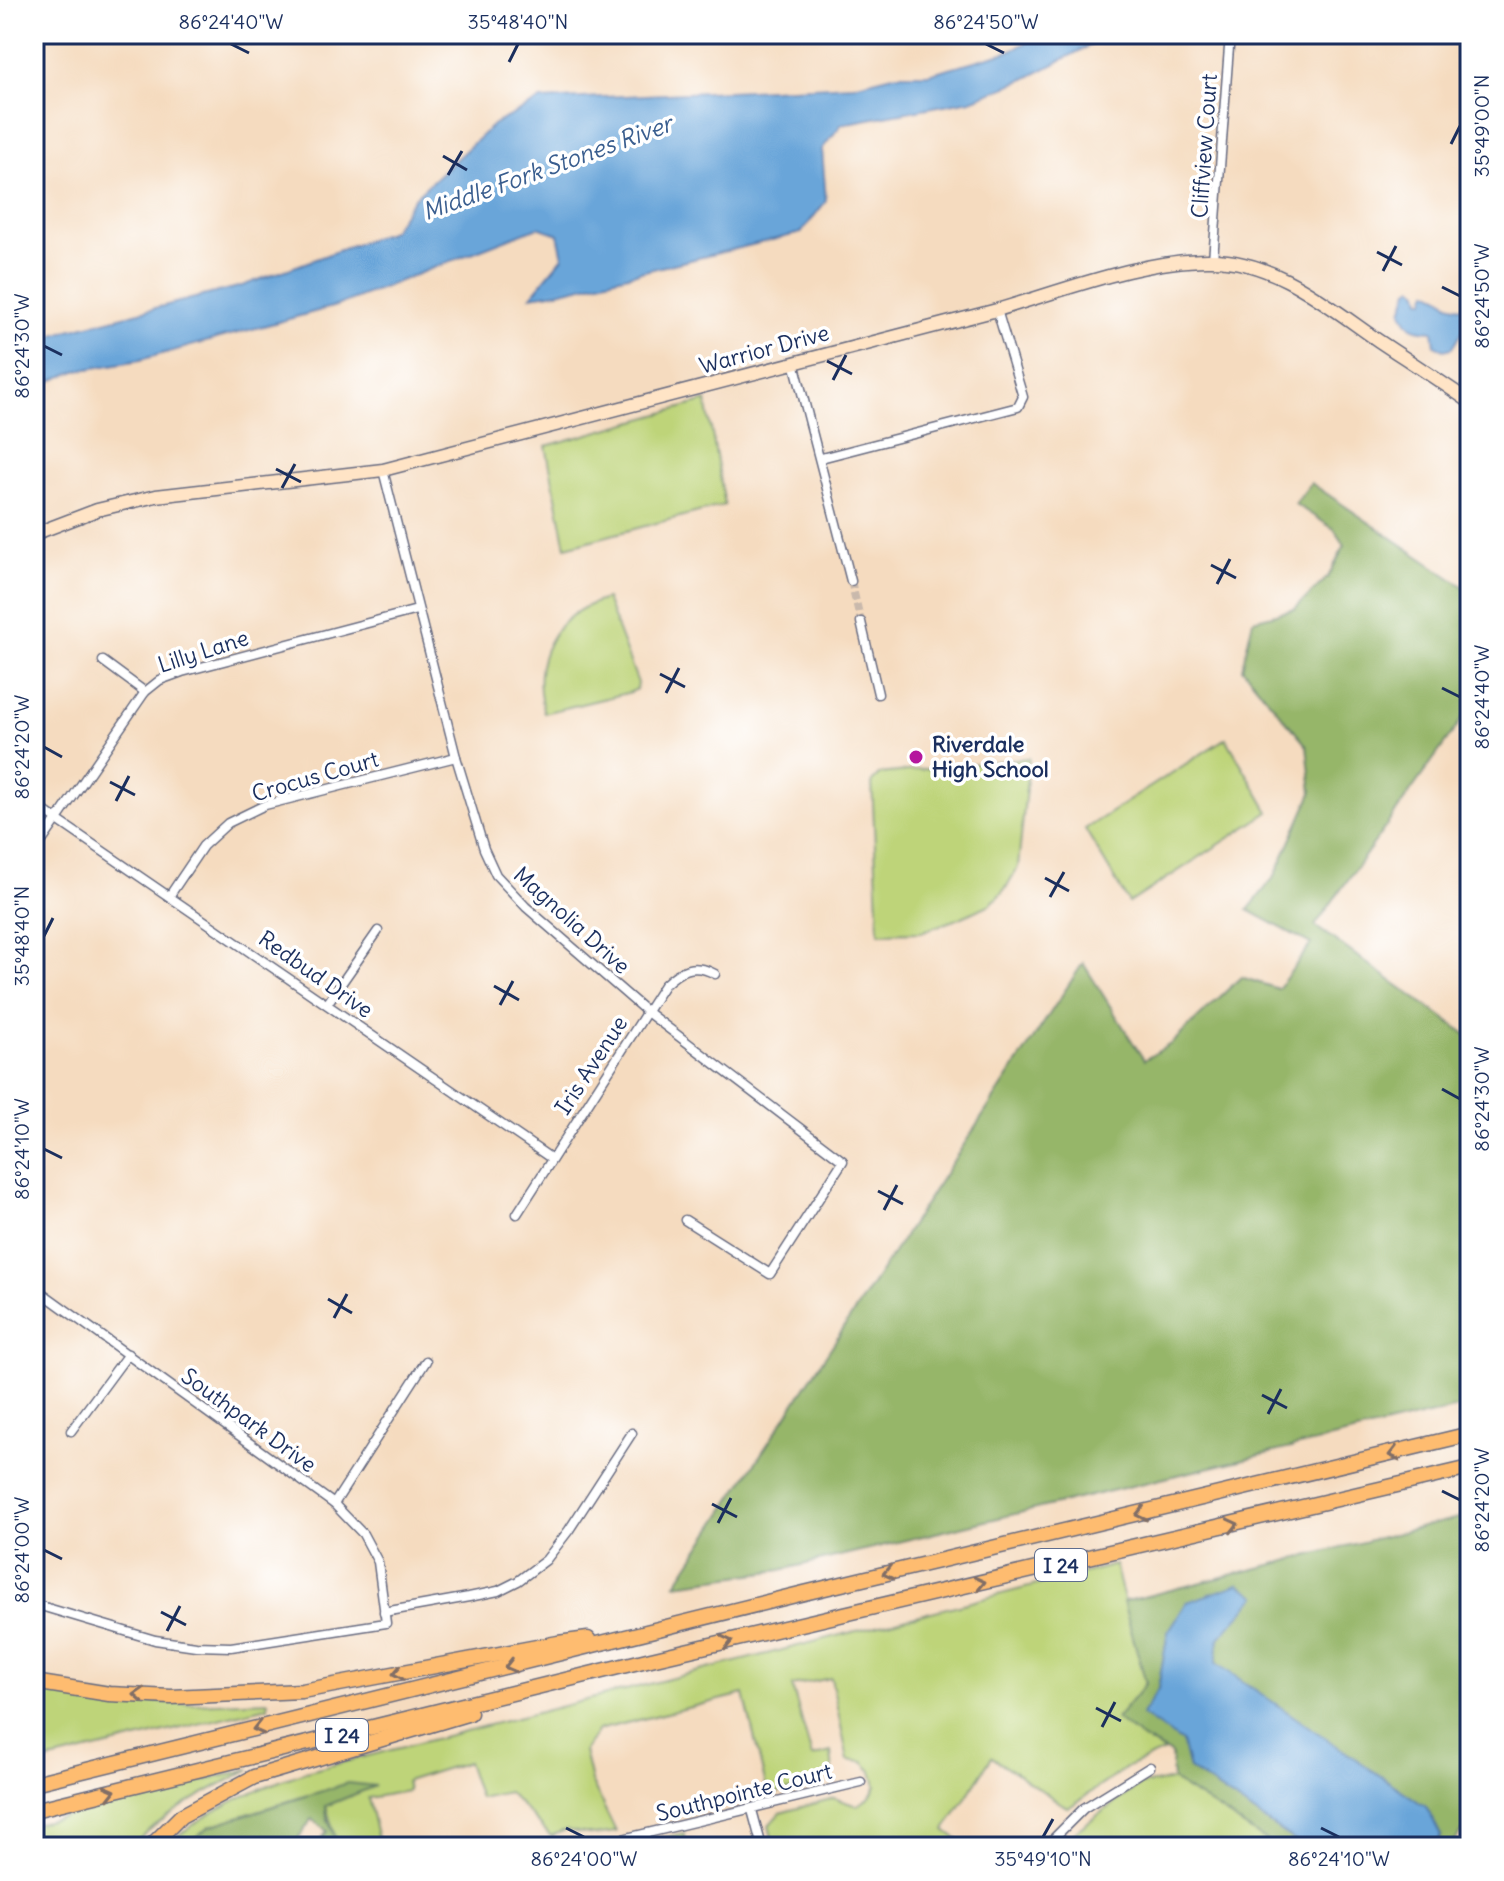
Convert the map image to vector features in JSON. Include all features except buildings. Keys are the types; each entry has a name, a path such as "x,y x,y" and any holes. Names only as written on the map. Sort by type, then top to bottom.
{"highway":[{"name":"I 24","path":"34,1783 1470,1434"},
{"name":"I 24","path":"34,1810 651,1659 1470,1468"},
{"path":"34,1682 109,1694 171,1697 302,1691 558,1643 640,1634"},
{"path":"150,1847 181,1816 254,1777 651,1659"}],"street":[{"name":"Cliffview Court","path":"1213,260 1230,34"},
{"name":"Warrior Drive","path":"34,534 97,510 156,496 383,470 1179,262 1213,260 1245,264 1274,274 1309,293 1470,402"},
{"path":"821,458 1018,407 1023,397 997,310"},
{"path":"794,362 851,581"},
{"name":"Magnolia Drive","path":"383,470 456,757 484,849 496,875 526,907 647,1012 843,1161 770,1274 685,1220"},
{"name":"Lilly Lane","path":"34,853 145,692 160,680 417,610"},
{"path":"861,622 878,694"},
{"path":"103,661 145,692"},
{"name":"Crocus Court","path":"170,895 203,846 228,823 265,805 456,757"},
{"name":"Redbud Drive","path":"34,804 552,1159"},
{"path":"327,1004 378,931"},
{"name":"Iris Avenue","path":"517,1214 664,985 678,972 690,967 700,967 715,974"},
{"name":"Southpark Drive","path":"34,1287 334,1504 363,1534 378,1562 386,1623 231,1647 196,1646 155,1640 34,1604"},
{"path":"71,1431 128,1354"},
{"path":"334,1504 426,1361"},
{"path":"384,1612 498,1591 518,1581 546,1560 632,1433"},
{"path":"1045,1847 1084,1808 1150,1767"},
{"name":"Southpointe Court","path":"589,1847 861,1782"},
{"path":"752,1810 762,1847"}],"green space":[{"path":"706,401 725,505 566,547 546,446"},
{"path":"1311,483 1470,591 1470,708 1315,926 1470,1037 1470,1405 781,1570 676,1584 1083,963 1144,1060 1172,1043 1241,977 1278,989 1311,944 1248,910 1275,876 1312,793 1307,746 1242,668 1253,620 1295,609 1328,577 1345,545 1334,529 1295,504"},
{"path":"606,599 638,683 637,689 544,713 540,675 550,642 572,616"},
{"path":"1226,738 1269,812 1129,903 1085,829"},
{"path":"1029,758 1018,867 1006,888 991,904 921,932 879,933 872,782 880,774"},
{"path":"1470,1515 1470,1819 1451,1847 1434,1847 1441,1835 1216,1663 1219,1638 1256,1596 1168,1632 1158,1689 1166,1730 1183,1742 1189,1769 1304,1847 1276,1847 1173,1780 1171,1754 1116,1719 1146,1683 1123,1602"},
{"path":"1115,1565 1146,1683 1143,1739 1165,1751 1128,1767 1068,1808 992,1757 945,1830 969,1847 774,1847 769,1825 780,1813 834,1798 857,1806 870,1797 876,1786 872,1771 863,1762 848,1760 831,1678 792,1686 812,1757 831,1752 833,1773 793,1789 768,1795 744,1694 598,1730 584,1751 591,1781 616,1832 594,1835 565,1830 551,1836 508,1792 479,1798 467,1762 406,1781 408,1791 368,1798 380,1847 364,1842 357,1847 338,1847 326,1806 307,1795 210,1826 183,1847 165,1847 196,1822 231,1802 305,1772"},
{"path":"34,1687 128,1700 191,1704 268,1701 268,1707 34,1764"},
{"path":"250,1769 172,1813 130,1847 34,1847 34,1824"},
{"path":"1173,1780 1276,1847 1061,1847 1077,1830 1140,1785"},
{"path":"348,1783 375,1786 326,1806 339,1847 316,1847 327,1831 312,1819 292,1847 227,1847 208,1839 194,1847 183,1847 210,1826"},
{"path":"684,1833 688,1847 630,1847"}],"water":[{"name":"Middle Fork Stones River","path":"1045,34 1112,34 1025,79 971,100 842,124 822,149 826,201 801,233 531,296 563,257 558,234 538,227 336,306 140,360 76,371 34,388 34,342 69,330 242,286 392,231 415,197 494,124 541,100 853,85 897,74 928,74 1007,52"},
{"path":"1414,287 1419,291 1421,300 1425,300 1428,291 1449,304 1469,309 1467,324 1452,348 1444,350 1435,345 1433,331 1417,329 1407,322 1402,311 1409,290"},
{"path":"1239,1584 1257,1596 1219,1638 1216,1663 1426,1807 1441,1835 1434,1847 1304,1847 1189,1769 1182,1742 1142,1715 1158,1689 1168,1632 1187,1602"}],"tunnel":[{"path":"851,581 861,622"}],"place":[{"name":"Riverdale High School","path":"916,757"}]}
